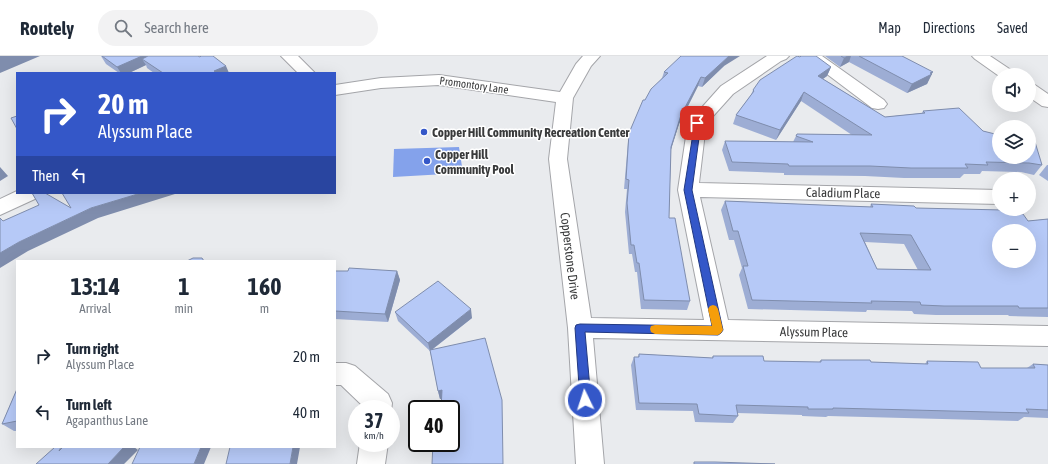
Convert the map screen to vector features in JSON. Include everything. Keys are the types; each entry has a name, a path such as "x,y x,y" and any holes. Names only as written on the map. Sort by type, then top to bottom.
{"street":[{"path":"289,56 306,72"},
{"name":"Copperstone Drive","path":"590,464 580,328 558,159 565,98 584,64 592,56"},
{"path":"718,330 688,190 697,123 727,90 776,57 782,56"},
{"path":"812,56 878,104"},
{"path":"980,56 998,68"},
{"name":"Promontory Lane","path":"336,90 381,83 439,80 565,98"},
{"path":"1036,94 1048,102"},
{"name":"Caladium Place","path":"688,190 992,197"},
{"path":"0,208 28,194"},
{"name":"Alyssum Place","path":"580,328 1048,336"},
{"path":"336,374 346,374 376,400"},
{"path":"371,464 373,452"}],"shaded area":[{"name":"Copper Hill Community Pool","path":"459,147 463,173 393,177 394,149"}],"building":[{"path":"102,56 142,56 117,67"},
{"path":"148,56 213,56 226,66 214,71 216,72 162,72 142,59"},
{"path":"681,56 729,56 705,78 701,77 681,115 671,147 669,218 675,218 690,301 644,300 639,263 637,263 634,245 631,245 627,203 629,180 626,179 629,133 643,100 645,100 651,89 668,73 664,72"},
{"path":"797,56 816,56 831,67 818,76 885,117 925,113 923,111 959,108 983,131 992,133 992,162 986,162 988,165 965,164 968,168 911,168 870,166 789,166 788,164 732,162 725,141 813,142 796,136 797,134 872,135 804,92 780,130 736,115 754,91 753,90 760,80"},
{"path":"859,56 902,56 933,72 930,73 932,74 912,84"},
{"path":"16,116 16,127 11,118"},
{"path":"1036,145 1042,165 1036,164"},
{"path":"33,194 47,194 71,208 63,194 138,194 91,208 19,242 0,253 0,218 3,221 39,205"},
{"path":"725,201 873,207 871,204 914,206 916,208 992,210 992,216 1024,216 1028,221 1048,219 1048,308 1019,308 1018,306 921,305 920,302 871,301 872,303 752,300 743,266 748,266 738,231 733,231","holes":["860,233 911,235 931,270 877,269"]},
{"path":"193,258 202,258 203,260 189,260"},
{"path":"349,268 397,271 385,314 336,311 336,271 348,271"},
{"path":"438,281 471,309 428,343 395,312"},
{"path":"485,338 502,400 503,464 432,464 433,452 460,452 460,400 441,400 442,390 438,391 430,350"},
{"path":"639,354 713,358 713,356 763,356 764,361 821,362 821,360 870,360 871,362 928,364 927,361 978,362 981,368 1035,368 1033,364 1048,365 1048,410 1026,409 1029,413 833,408 808,409 808,407 736,405 738,416 699,414 697,404 639,403 634,357 639,357"},
{"path":"16,391 16,421 2,424"},
{"path":"54,448 60,448 59,451 62,448 123,448 108,464 36,464"},
{"path":"140,448 201,448 194,464 132,464"},
{"path":"230,448 293,448 290,464 226,464"},
{"path":"694,462 715,462 775,464 694,464"}],"slow traffic":[{"path":"655,329 718,330 713,309"}],"place":[{"name":"Copper Hill Community Recreation Center","path":"424,132"},
{"name":"Copper Hill Community Pool","path":"427,161"}],"route":[{"path":"585,400 580,328 718,330 688,190 697,123"}]}
